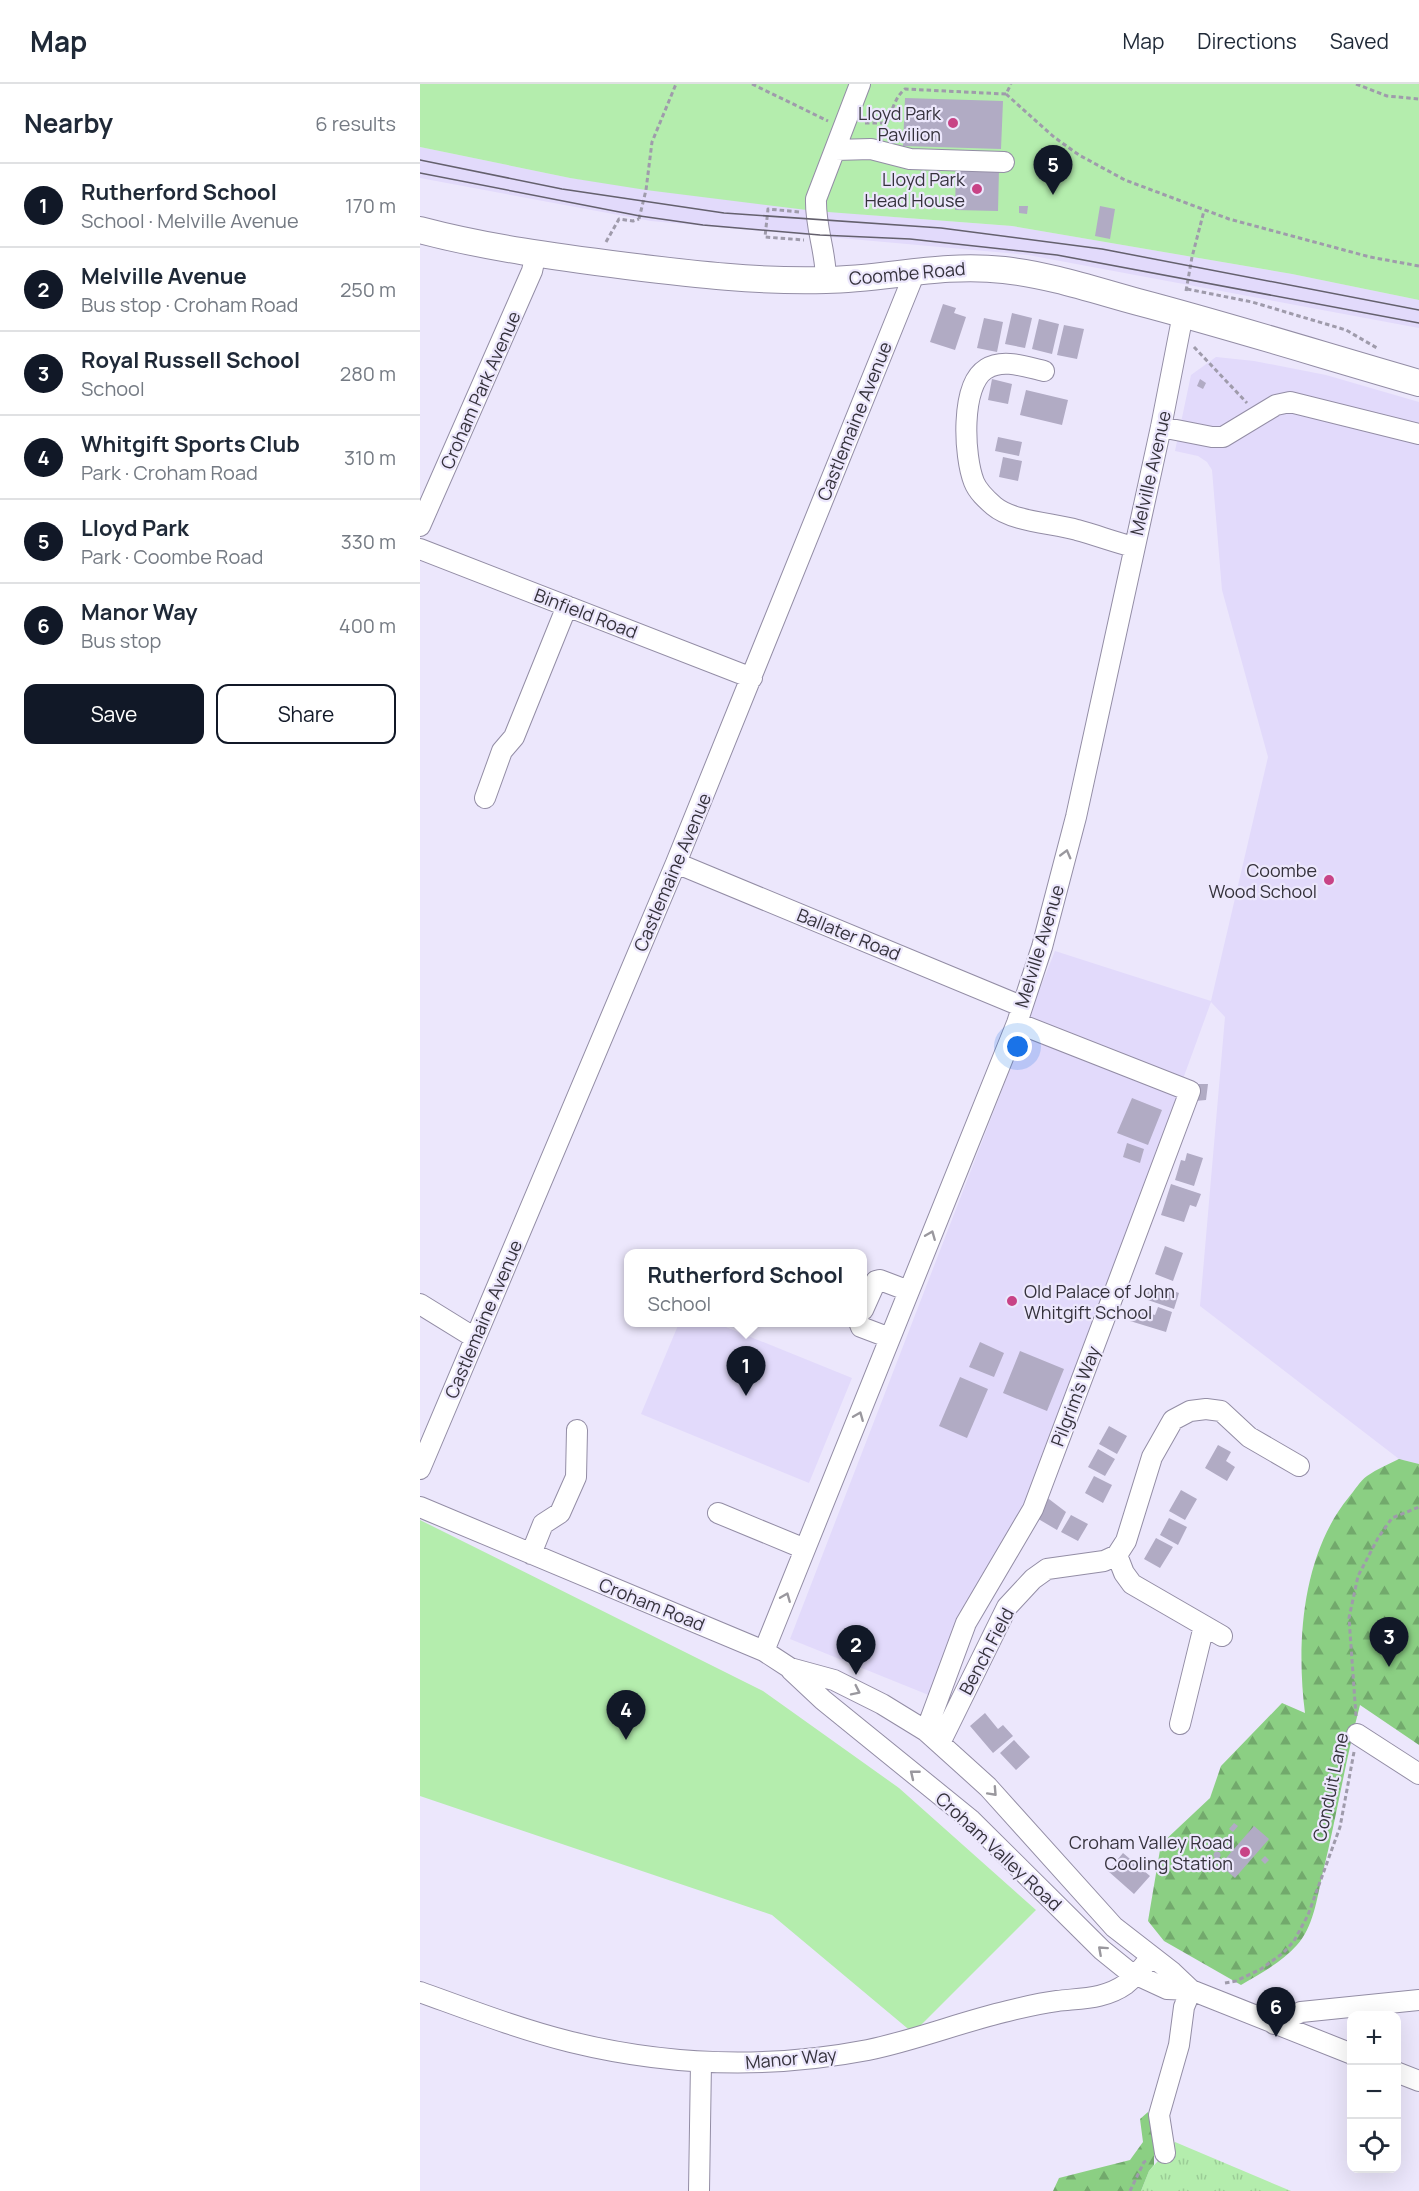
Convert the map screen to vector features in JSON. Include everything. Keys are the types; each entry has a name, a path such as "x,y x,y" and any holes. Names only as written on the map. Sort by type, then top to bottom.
{"main road":[{"name":"Coombe Road","path":"420,230 459,240 536,253 748,280 826,280 966,267 1007,270 1185,302 1419,382"}],"street":[{"path":"826,280 824,248 815,214 816,199 860,84"},
{"path":"839,142 910,159 1004,162"},
{"name":"Croham Park Avenue","path":"420,526 532,271 536,253"},
{"name":"Castlemaine Avenue","path":"420,1468 676,863 911,282 913,271"},
{"name":"Melville Avenue","path":"764,1651 1019,1015 1042,947 1076,817 1161,427 1185,302"},
{"path":"1044,371 1011,364 998,364 985,369 976,381 958,428 974,483 983,497 997,509 1021,518 1076,530 1134,547"},
{"path":"1161,427 1212,437 1223,436 1276,405 1290,402 1419,434"},
{"name":"Binfield Road","path":"420,549 752,678"},
{"path":"485,798 502,751 514,737 567,606"},
{"name":"Ballater Road","path":"676,863 1019,1015"},
{"name":"Pilgrim's Way","path":"933,1737 966,1623 1033,1509 1190,1091 1019,1015"},
{"path":"867,1301 876,1281 880,1280 909,1291"},
{"path":"420,1304 475,1338"},
{"path":"861,1327 890,1338"},
{"path":"1222,1636 1132,1584 1124,1573 1117,1555 1126,1541 1152,1457 1173,1420 1190,1411 1206,1409 1221,1411 1249,1437 1299,1466"},
{"path":"531,1554 543,1524 560,1512 576,1478 577,1430"},
{"name":"Croham Road","path":"420,1507 764,1651 790,1668 834,1680 882,1704"},
{"path":"718,1513 805,1549"},
{"name":"Bench Field","path":"933,1737 1007,1607 1033,1579 1047,1569 1104,1561 1117,1555"},
{"path":"1180,1724 1204,1626"},
{"name":"Croham Valley Road","path":"790,1668 823,1700 971,1820 1102,1950 1128,1971 1167,1989 1191,1990 1347,2052"},
{"name":"Croham Valley Road","path":"882,1704 933,1737 988,1786 1114,1927 1172,1972 1191,1990"},
{"path":"1357,1734 1419,1774"},
{"name":"Manor Way","path":"420,1992 506,2023 572,2042 661,2059 734,2063 801,2059 870,2049 930,2034 969,2020 1035,2004 1100,1997 1137,1975 1150,1957"},
{"path":"1164,2151 1159,2115 1179,2045 1184,2007 1191,1990"},
{"path":"1274,2024 1301,2012 1419,2000"},
{"path":"699,2191 701,2062"},
{"path":"1401,2074 1419,2081"}],"path":[{"path":"639,219 652,142 676,84"},
{"path":"752,84 827,120 832,127 831,133 839,142 861,123 887,123 893,106 905,89 1006,94 1054,137 1088,160 1125,180 1204,211 1370,256 1419,266"},
{"path":"1006,94 1011,84"},
{"path":"1356,84 1387,96 1419,99"},
{"path":"645,194 650,195"},
{"path":"807,213 768,209 765,237 812,241"},
{"path":"1204,211 1192,256 1185,302 1242,300 1346,330 1379,348"},
{"path":"603,263 604,246 619,219 633,221 639,219"},
{"path":"639,219 642,223"},
{"path":"1190,342 1258,416"},
{"name":"Conduit Lane","path":"1224,1984 1236,1981 1261,1968 1283,1953 1294,1941 1308,1915 1340,1827 1357,1734 1348,1618 1358,1576 1365,1558 1392,1518 1419,1507"},
{"path":"1130,2191 1144,2162 1164,2151"}],"shaded area":[{"path":"420,147 570,178 869,215 1012,226 1292,274 1419,300 1419,328 1028,255 651,221 420,178"},
{"name":"Coombe Wood School","path":"1216,357 1254,361 1326,375 1419,402 1419,1464 1399,1459 1200,1306 1225,1017 1211,1002 1183,1079 1028,1018 1055,951 1211,1001 1268,757 1222,590 1212,470 1207,462 1198,456 1175,451 1191,375"},
{"name":"Old Palace of John Whitgift School","path":"1024,1033 1178,1093 1029,1508 931,1696 790,1639"},
{"path":"677,1327 726,1327 852,1378 809,1483 641,1414"}],"green space":[{"path":"420,84 1419,84 1419,300 1292,274 1012,226 815,211 646,190 570,178 420,147"},
{"path":"1399,1459 1419,1464 1419,1745 1360,1705 1311,1922 1302,1938 1285,1957 1241,1985 1164,1941 1148,1921 1161,1844 1210,1798 1221,1766 1282,1703 1305,1713 1301,1658 1303,1629 1312,1572 1321,1545 1333,1520 1362,1481 1375,1471"},
{"path":"420,1520 763,1691 899,1788 1036,1910 913,2033 772,1915 420,1796"},
{"path":"1148,2112 1154,2137 1154,2165 1141,2191 1053,2191 1059,2178 1130,2160 1143,2142 1140,2119"},
{"path":"1175,2142 1291,2191 1141,2191 1149,2171"}],"building":[{"name":"Lloyd Park Pavilion","path":"905,98 1003,101 1001,149 903,146"},
{"name":"Lloyd Park Head House","path":"956,168 999,169 998,211 955,210"},
{"path":"1019,206 1028,206 1027,214 1019,213"},
{"path":"1100,206 1115,209 1110,239 1095,236"},
{"path":"943,304 956,308 954,313 966,317 955,350 930,342"},
{"path":"1012,313 1032,318 1025,348 1005,344"},
{"path":"984,318 1003,322 997,352 977,348"},
{"path":"1039,319 1059,324 1052,354 1032,349"},
{"path":"1064,325 1084,329 1077,359 1057,355"},
{"path":"992,379 1012,384 1008,404 988,400"},
{"path":"1200,379 1206,383 1203,389 1197,386"},
{"path":"1026,390 1068,400 1062,425 1020,415"},
{"path":"998,437 1022,442 1019,456 995,451"},
{"path":"1003,457 1022,461 1018,481 999,477"},
{"path":"1196,1084 1208,1084 1206,1100 1195,1101"},
{"path":"1132,1098 1162,1110 1148,1145 1117,1133"},
{"path":"1127,1143 1144,1149 1140,1163 1123,1157"},
{"path":"1187,1153 1203,1158 1194,1186 1175,1180 1181,1160 1185,1161"},
{"path":"1171,1184 1201,1194 1196,1207 1190,1205 1184,1222 1161,1215"},
{"path":"1165,1246 1183,1253 1173,1281 1155,1274"},
{"path":"1156,1285 1179,1293 1174,1309 1145,1299 1148,1291 1154,1293"},
{"path":"1158,1307 1172,1312 1166,1332 1130,1321 1134,1309 1155,1315"},
{"path":"980,1342 1004,1353 994,1377 969,1367"},
{"path":"1020,1351 1064,1369 1047,1411 1003,1393"},
{"path":"960,1377 988,1389 967,1438 939,1426"},
{"path":"1109,1426 1127,1436 1117,1454 1099,1444"},
{"path":"1218,1445 1231,1452 1226,1461 1235,1467 1227,1481 1205,1468"},
{"path":"1098,1449 1115,1459 1105,1476 1088,1467"},
{"path":"1094,1476 1112,1485 1103,1503 1085,1493"},
{"path":"1181,1490 1197,1499 1185,1520 1169,1511"},
{"path":"1045,1496 1066,1512 1057,1530 1035,1517"},
{"path":"1071,1515 1088,1524 1078,1541 1061,1532"},
{"path":"1169,1518 1187,1527 1178,1545 1160,1535"},
{"path":"1156,1538 1173,1547 1160,1568 1144,1559"},
{"path":"985,1713 998,1729 1003,1725 1013,1736 993,1753 970,1726"},
{"path":"1014,1740 1030,1757 1016,1770 1000,1753"},
{"path":"1234,1823 1238,1826 1233,1832 1229,1829"},
{"name":"Croham Valley Road Cooling Station","path":"1254,1826 1269,1839 1235,1878 1220,1865"},
{"path":"1217,1852 1220,1855 1217,1858 1214,1855"},
{"path":"1123,1853 1150,1876 1134,1894 1108,1871"},
{"path":"1265,1856 1269,1860 1265,1864 1261,1860"}],"tram line":[{"path":"420,160 562,189 724,213 941,228 1102,249 1419,310"},
{"path":"420,173 640,216 703,225 820,235 910,239 1057,255 1419,323"}],"place":[{"name":"Lloyd Park Pavilion","path":"953,123"},
{"name":"Lloyd Park Head House","path":"977,189"},
{"name":"Lloyd Park","path":"1053,195"},
{"name":"Coombe Wood School","path":"1329,880"},
{"name":"Old Palace of John Whitgift School","path":"1012,1301"},
{"name":"Rutherford School","path":"746,1396"},
{"name":"Royal Russell School","path":"1389,1667"},
{"name":"Melville Avenue","path":"856,1675"},
{"name":"Whitgift Sports Club","path":"626,1740"},
{"name":"Croham Valley Road Cooling Station","path":"1245,1852"},
{"name":"Manor Way","path":"1276,2037"}]}
